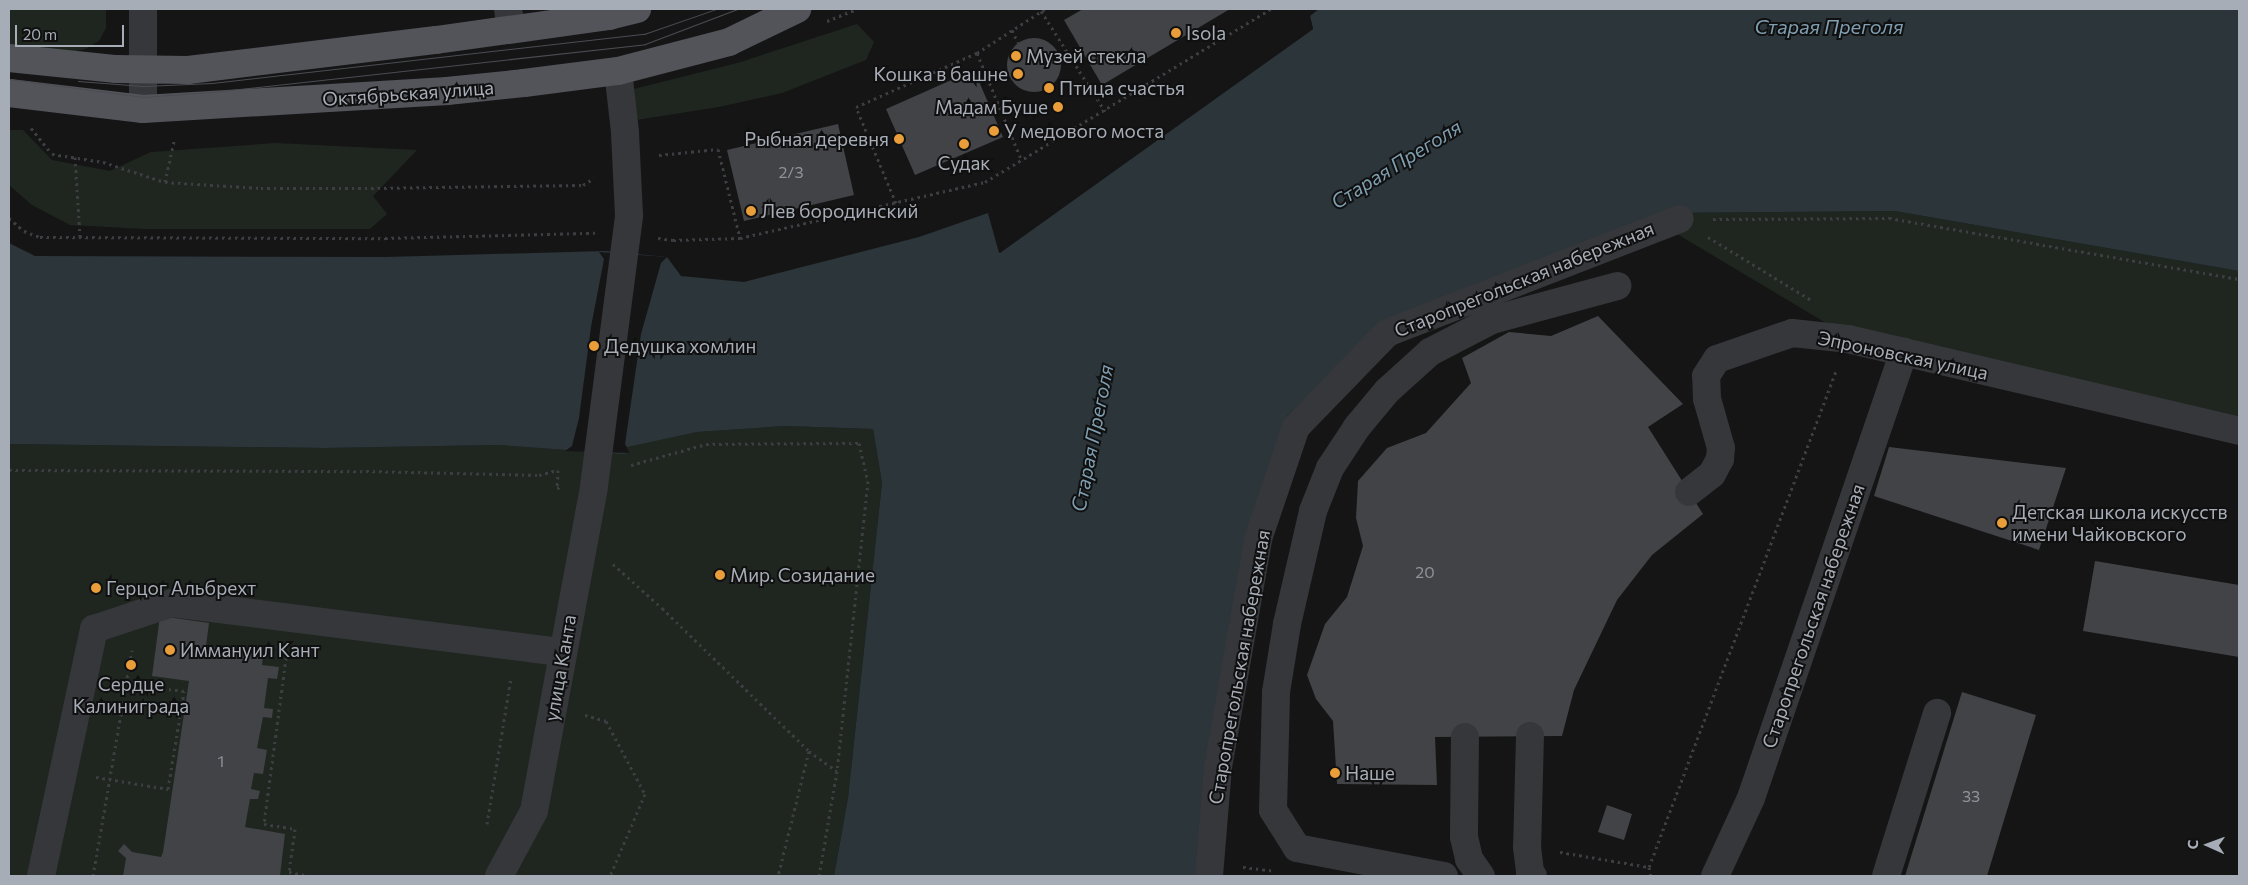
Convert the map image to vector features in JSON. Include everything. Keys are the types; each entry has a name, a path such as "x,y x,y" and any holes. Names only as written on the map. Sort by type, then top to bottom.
{"main road":[{"path":"9,58 142,70 188,70 509,19 609,16 636,9"},
{"name":"Октябрьская улица","path":"9,93 143,109 447,91 618,71 729,42 797,9"}],"street":[{"path":"143,9 143,109"},
{"name":"улица Канта","path":"499,876 534,810 584,539 610,459 626,158 618,71"},
{"name":"Старопрегольская набережная","path":"1209,869 1218,767 1258,539 1296,427 1388,333 1680,219"},
{"path":"1444,876 1297,848 1273,810 1276,692 1287,624 1313,511 1330,468 1357,427 1387,391 1430,352 1492,320 1618,286"},
{"name":"Эпроновская улица","path":"1689,492 1712,474 1720,459 1721,448 1707,399 1706,376 1717,359 1792,333 1848,339 2239,431"},
{"name":"Старопрегольская набережная","path":"1715,876 1751,798 1904,352"},
{"path":"41,876 94,629 172,603 562,652"},
{"path":"1886,876 1937,713"},
{"path":"1530,736 1527,847 1530,873 1533,876"},
{"path":"1465,737 1464,837 1469,859 1482,876"}],"path":[{"path":"9,218 24,231 40,237 385,238 622,233 673,240 740,238 985,182 1271,9"},
{"path":"896,203 856,107 977,53 1043,10 1104,111"},
{"path":"1012,30 1018,43"},
{"path":"977,53 1022,161"},
{"path":"27,121 37,139 52,154 103,162 166,182 261,188 583,184 626,158 718,149 740,238"},
{"path":"75,157 80,237"},
{"path":"1680,219 1889,218 2239,278"},
{"path":"1680,219 1817,304"},
{"path":"1651,876 1648,867 1848,339"},
{"path":"610,459 644,463 706,444 859,443 868,481 837,771 819,876"},
{"path":"9,470 356,471 539,475 558,470 557,488"},
{"path":"584,539 662,608 809,751 837,771"},
{"path":"93,876 138,615"},
{"path":"292,618 264,824 295,830 289,872 310,876"},
{"path":"487,829 511,675 507,668"},
{"path":"63,771 168,789 184,691 126,684"},
{"path":"553,707 606,721 645,794 610,876"},
{"path":"778,876 809,751"},
{"path":"1209,869 1277,872"}],"shaded area":[{"path":"9,9 106,9 106,28 99,41 85,49 71,52 9,46"},
{"path":"857,24 874,42 866,60 782,93 719,107 636,120 630,90 741,62"},
{"path":"9,130 23,130 52,160 110,171 151,152 276,143 417,150 373,196 387,214 370,229 145,229 70,225 32,205 9,185"},
{"path":"1895,211 2239,271 2239,431 1836,329 1677,234 1658,213"},
{"path":"785,426 873,429 882,483 848,798 834,876 9,876 9,444 325,448 498,445 598,452 697,432"}],"water":[{"name":"Старая Преголя","path":"1319,9 2239,9 2239,271 1895,211 1658,213 1380,324 1287,416 1249,533 1199,876 834,876 848,798 882,483 873,429 785,426 697,432 627,447 630,453 622,454 498,445 325,448 9,444 9,243 35,256 385,257 605,251 667,257 681,276 744,282 919,237 988,213 1000,253 1313,29 1310,16"}],"pier":[{"path":"1310,16 1313,29 999,253 988,213 1001,249 1311,28"},
{"path":"599,252 667,257 661,263 641,334 625,444 630,453 565,451 572,446 579,418 591,327 604,259"}],"building":[{"path":"1083,9 1230,9 1102,85 1064,20"},
{"path":"1034,38 1044,40 1053,46 1059,55 1061,65 1059,75 1053,84 1044,90 1034,92 1024,90 1015,84 1009,75 1007,65 1009,55 1015,46 1024,40"},
{"path":"974,70 1003,137 915,175 886,109"},
{"path":"838,124 854,195 744,221 727,150"},
{"path":"1598,316 1683,404 1648,427 1703,514 1652,555 1617,600 1574,690 1562,736 1435,737 1437,785 1337,784 1333,721 1316,699 1307,675 1325,624 1347,597 1363,546 1356,518 1358,481 1387,448 1426,433 1471,383 1462,358 1509,332 1551,336"},
{"name":"Детская школа искусств имени Чайковского","path":"1889,447 2066,468 2039,550 1874,496"},
{"path":"2095,561 2239,585 2239,657 2083,631"},
{"path":"160,616 209,623 206,646 263,655 262,665 279,667 277,679 268,678 264,708 273,709 272,718 263,717 257,748 267,750 263,774 254,773 251,789 260,791 258,799 250,799 245,827 285,834 280,876 123,876 126,858 118,851 124,844 132,852 161,857 163,852 189,681 152,676"},
{"path":"1962,692 2036,715 1987,876 1905,876"},
{"path":"1607,805 1632,814 1624,840 1598,832"}],"tram line":[{"path":"78,81 143,86 212,83 644,34 716,9"},
{"path":"9,79 143,97 212,92 645,44 737,9"}],"place":[{"name":"Isola","path":"1176,33"},
{"name":"Музей стекла","path":"1016,56"},
{"name":"Кошка в башне","path":"1018,74"},
{"name":"Птица счастья","path":"1049,88"},
{"name":"Мадам Буше","path":"1058,107"},
{"name":"У медового моста","path":"994,131"},
{"name":"Рыбная деревня","path":"899,139"},
{"name":"Судак","path":"964,144"},
{"name":"Лев бородинский","path":"751,211"},
{"name":"Дедушка хомлин","path":"594,346"},
{"name":"Детская школа искусств имени Чайковского","path":"2002,523"},
{"name":"Мир. Созидание","path":"720,575"},
{"name":"Герцог Альбрехт","path":"96,588"},
{"name":"Иммануил Кант","path":"170,650"},
{"name":"Сердце Калиниграда","path":"131,665"},
{"name":"Наше","path":"1335,773"}]}
